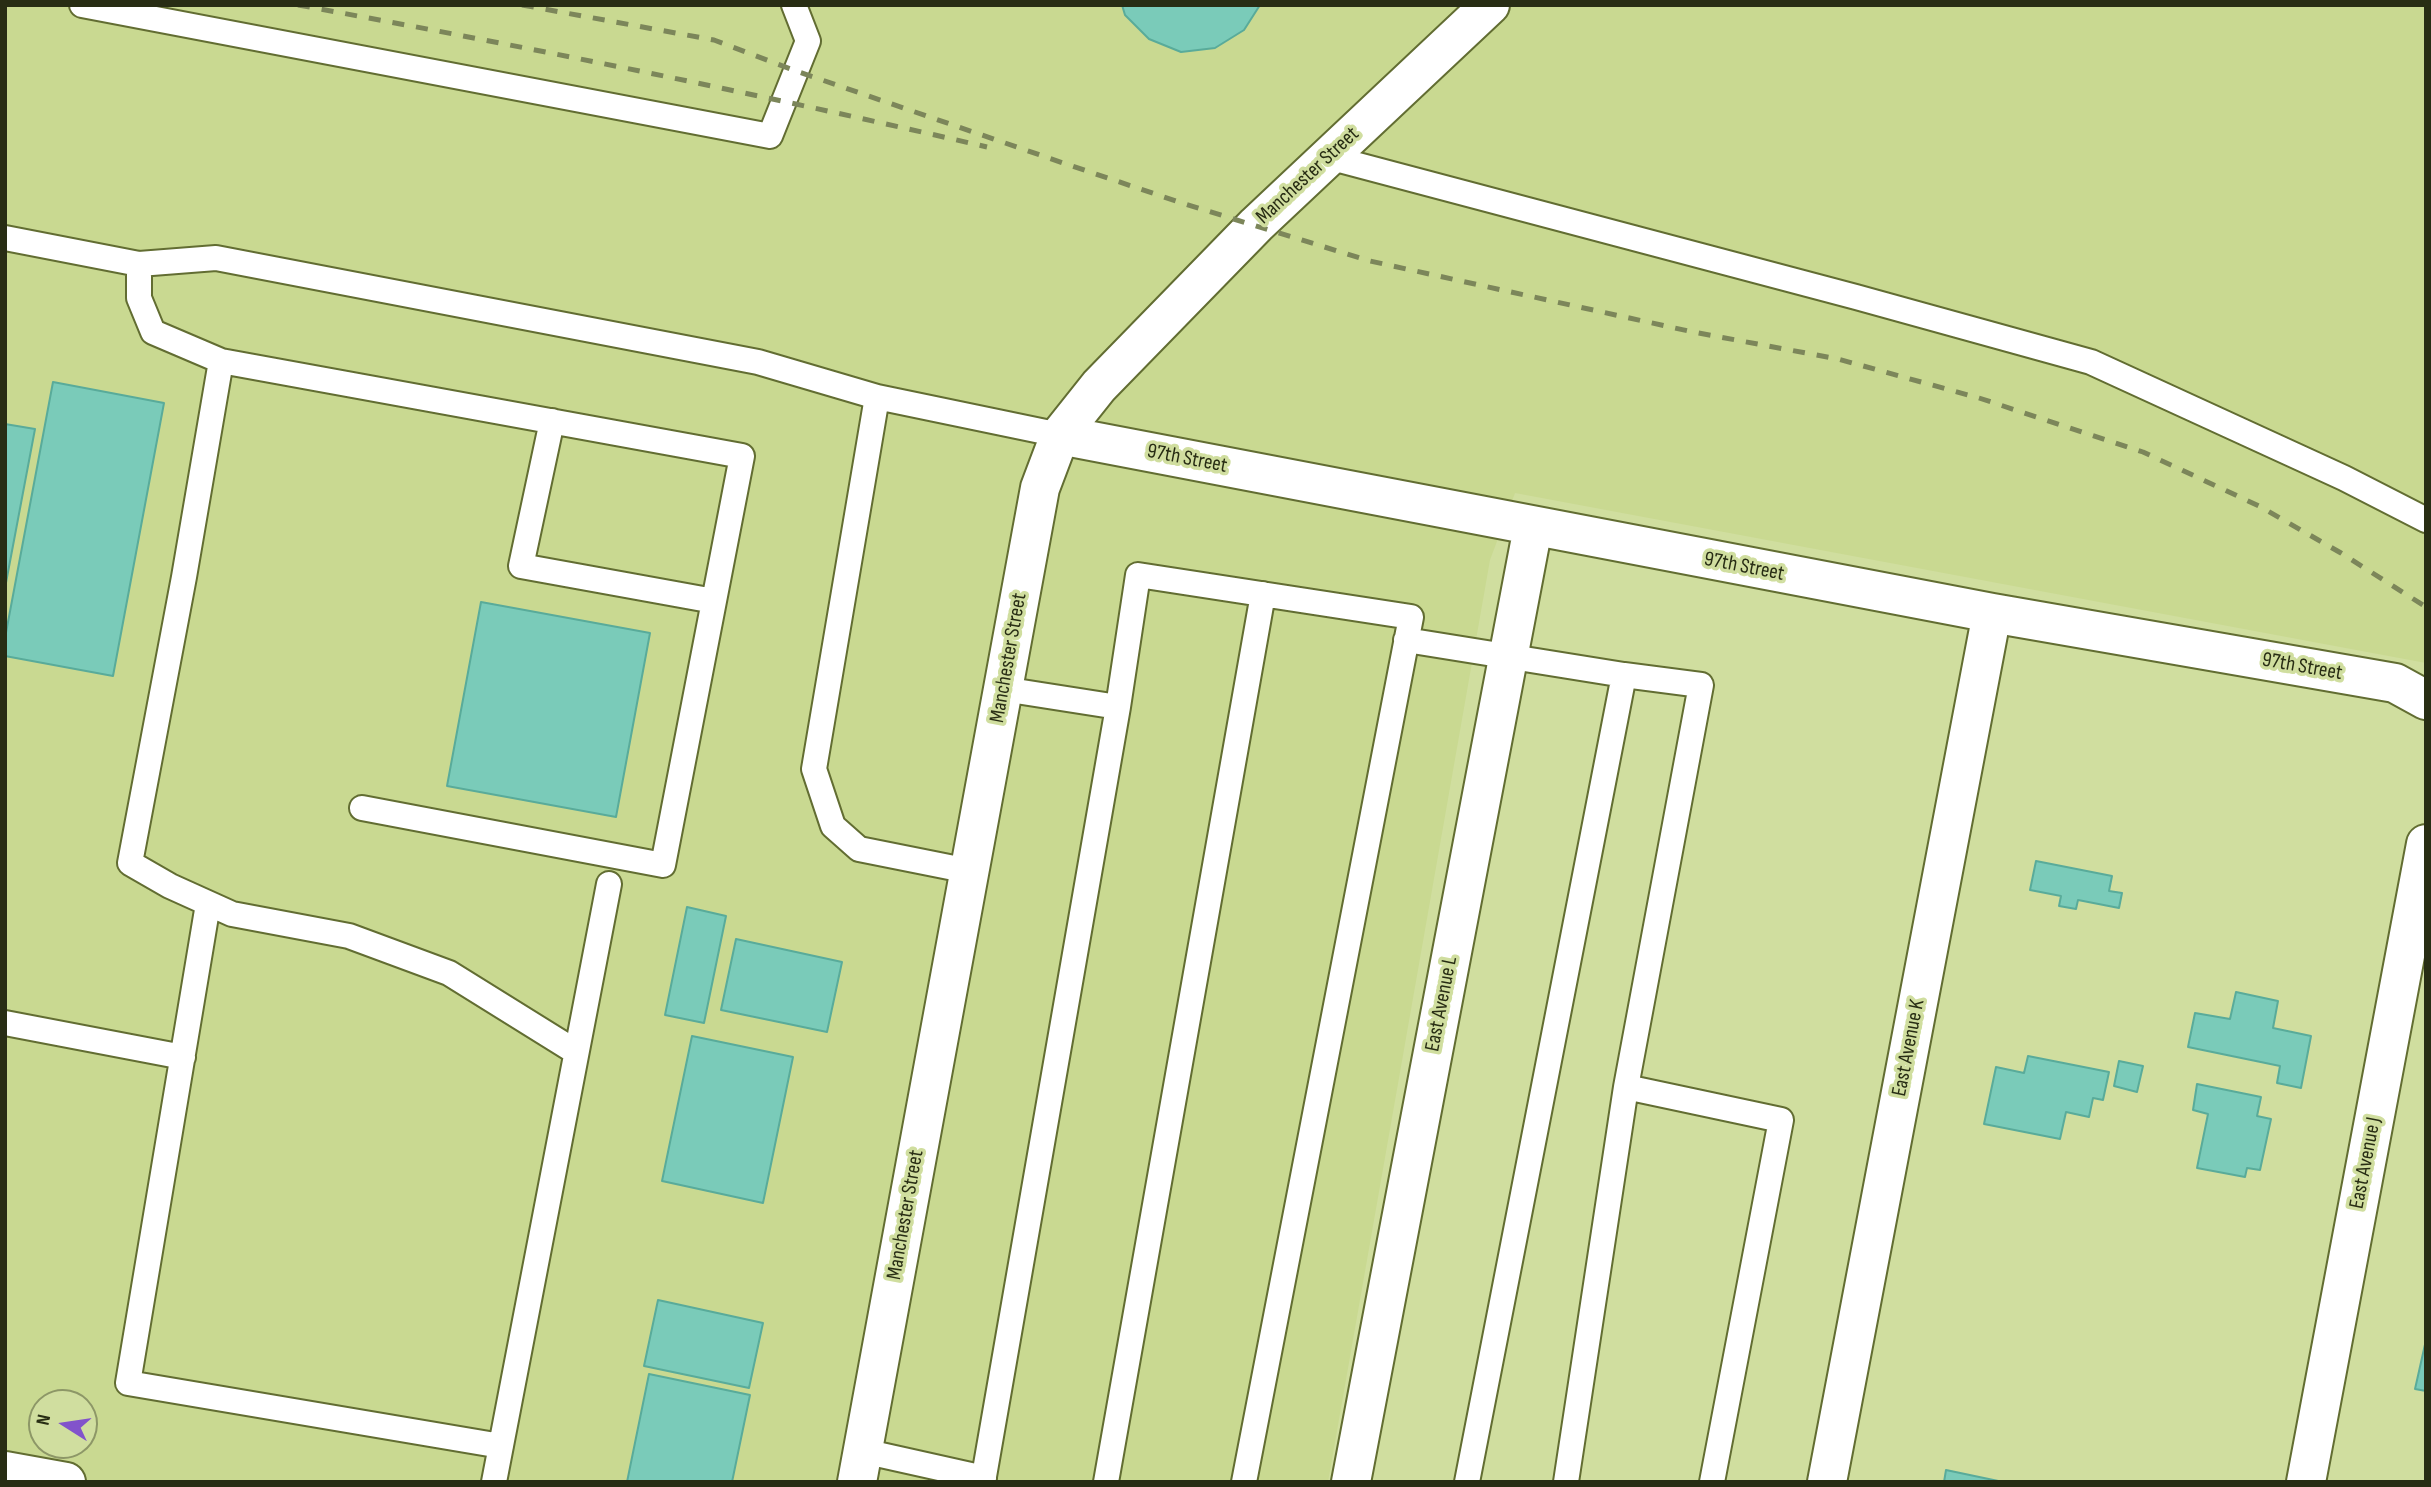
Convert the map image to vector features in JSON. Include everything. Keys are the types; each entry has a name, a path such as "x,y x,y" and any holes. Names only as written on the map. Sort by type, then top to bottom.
{"street":[{"name":"Manchester Street","path":"860,1466 1040,488 1059,435 1108,376 1256,225 1490,5"},
{"name":"97th Street","path":"1059,435 1992,613 2395,683 2426,700"},
{"name":"East Avenue L","path":"1351,1482 1533,527"},
{"name":"East Avenue K","path":"1827,1482 1992,613"},
{"name":"East Avenue J","path":"2306,1482 2426,844"},
{"path":"5,1471 53,1481"}],"lane":[{"path":"82,5 770,136 808,41 794,5"},
{"path":"1328,157 1843,293 2091,362 2344,478 2426,520"},
{"path":"5,238 139,264 216,258 758,362 877,397 1059,435"},
{"path":"139,264 139,298 153,332 221,361 742,456 663,865 362,808"},
{"path":"221,361 184,577 130,863 170,886 232,914 349,936 449,973 576,1052"},
{"path":"877,397 814,769 833,826 859,849 969,872"},
{"path":"551,421 521,566 714,601"},
{"path":"860,1466 983,1480 1118,707 1138,575 1411,617 1244,1482"},
{"path":"1106,1482 1263,594"},
{"path":"1406,640 1701,685 1626,1087 1566,1482"},
{"path":"1468,1482 1624,675"},
{"path":"1003,689 1118,707"},
{"path":"494,1482 609,884"},
{"path":"208,904 128,1383 501,1446"},
{"path":"5,1023 183,1056"},
{"path":"1626,1087 1781,1119 1712,1482"}],"shaded area":[{"path":"5,5 2426,5 2426,663 1515,493 1490,560 1328,1482 5,1482"}],"building":[{"path":"1122,5 1260,5 1244,30 1215,48 1181,52 1149,39 1125,15"},
{"path":"53,382 164,403 113,676 5,656 5,638"},
{"path":"5,424 35,429 5,588"},
{"path":"481,602 650,633 616,817 447,786"},
{"path":"2036,861 2112,876 2109,891 2122,893 2119,908 2078,900 2076,909 2059,906 2061,896 2030,890"},
{"path":"687,907 726,916 704,1023 665,1015"},
{"path":"736,939 842,962 827,1032 721,1010"},
{"path":"2236,992 2278,1001 2273,1028 2311,1036 2301,1088 2277,1083 2280,1066 2188,1047 2195,1013 2230,1019"},
{"path":"692,1036 793,1057 763,1203 662,1181"},
{"path":"2028,1056 2109,1072 2103,1100 2093,1098 2089,1117 2066,1112 2060,1139 1984,1124 1996,1067 2024,1073"},
{"path":"2119,1061 2143,1066 2137,1092 2114,1086"},
{"path":"2197,1084 2261,1097 2257,1116 2271,1119 2260,1170 2247,1168 2245,1177 2197,1168 2208,1114 2193,1110"},
{"path":"658,1300 763,1323 749,1388 644,1366"},
{"path":"2426,1340 2426,1391 2415,1389"},
{"path":"649,1374 750,1395 732,1482 627,1482"},
{"path":"1946,1470 2003,1482 1944,1482"}],"railway":[{"path":"298,5 644,72 987,147"},
{"path":"522,5 714,40 1069,165 1370,261 1693,332 1838,359 1979,398 2143,452 2259,506 2341,553 2426,607"}]}
